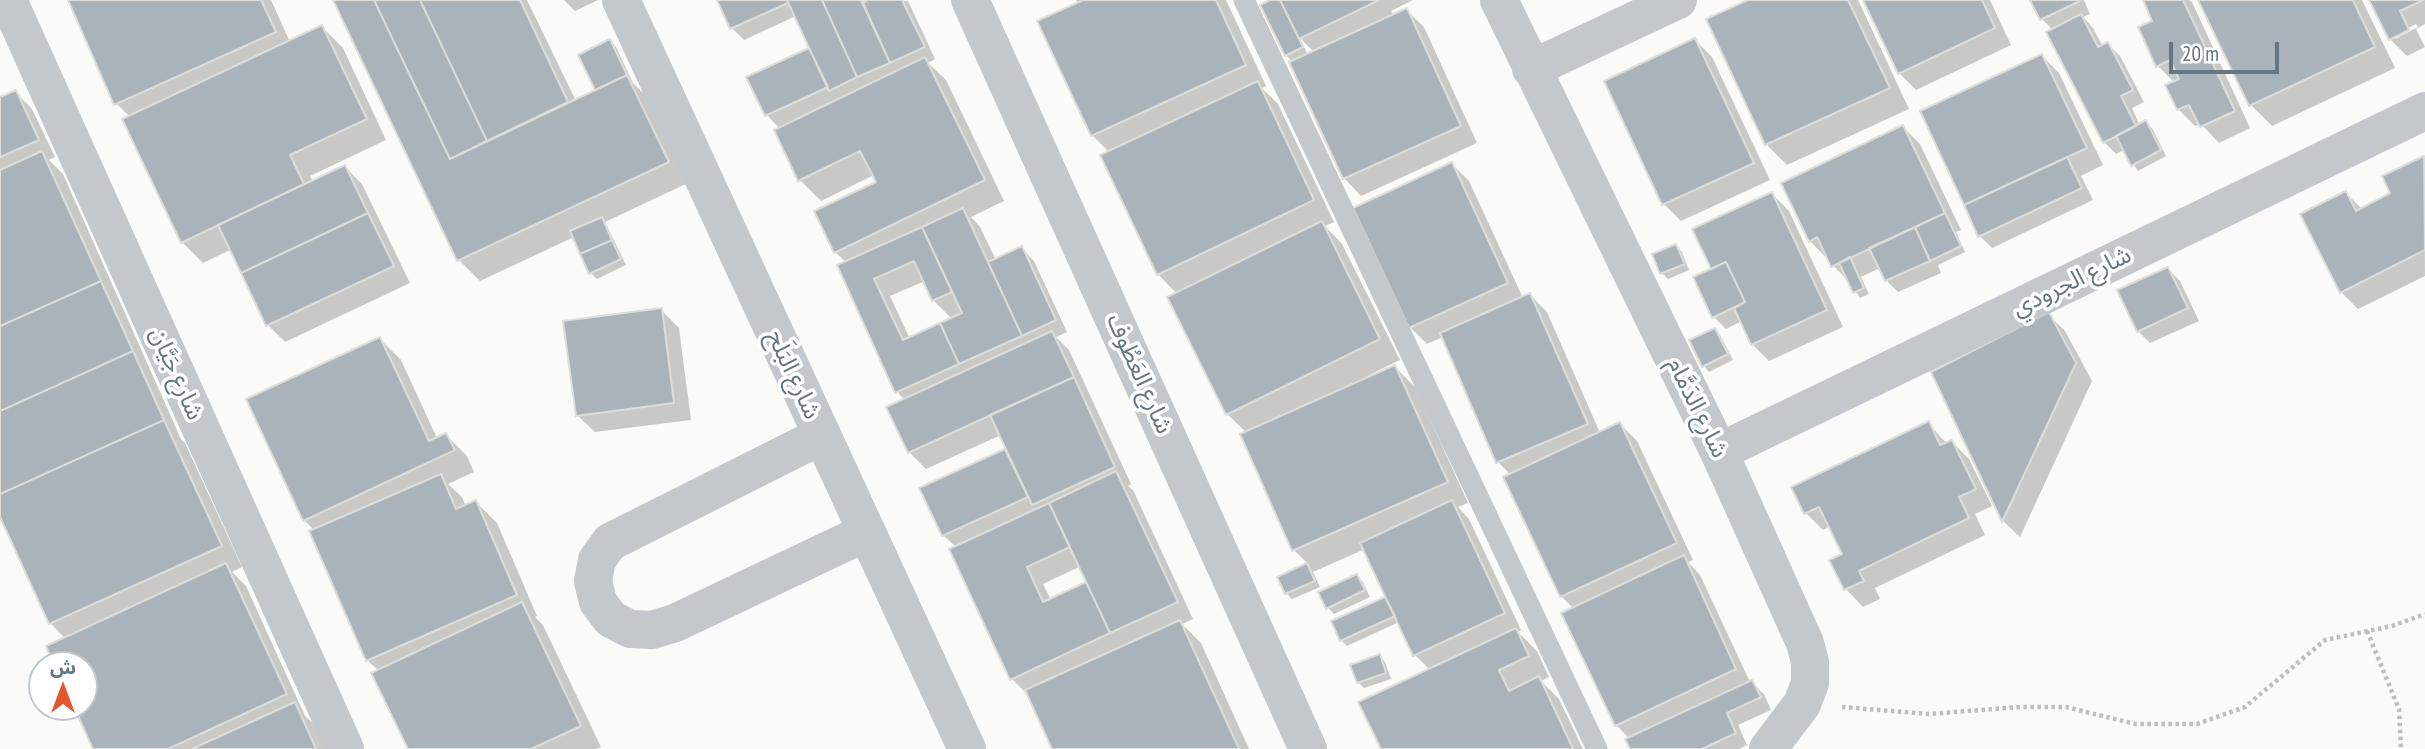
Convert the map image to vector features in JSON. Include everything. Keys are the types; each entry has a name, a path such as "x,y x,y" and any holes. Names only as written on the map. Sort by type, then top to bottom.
{"street":[{"name":"شارع جَيَّان","path":"8,0 345,749"},
{"name":"شارع البَلَح","path":"621,0 967,749"},
{"name":"شارع العَطُوف","path":"971,0 1308,749"},
{"name":"شارع الدَمَّام","path":"1499,0 1719,452 1805,643 1810,662 1810,683 1802,704 1768,749"},
{"path":"1531,69 1678,0"},
{"name":"شارع الجرودي","path":"1719,452 2425,111"},
{"path":"821,436 610,542 597,560 593,581 598,602 611,619 630,629 652,630 675,623 867,532"}],"lane":[{"path":"1244,0 1597,749"}],"path":[{"path":"1802,704 1929,714 2020,707 2066,707 2135,724 2197,724 2245,707 2325,640 2392,626 2425,614"},
{"path":"2367,631 2399,709 2401,749"}],"building":[{"path":"68,0 261,0 276,32 114,105"},
{"path":"333,0 374,0 450,159 627,75 669,162 457,261"},
{"path":"374,0 420,0 487,141 450,159"},
{"path":"420,0 520,0 568,102 487,141"},
{"path":"717,0 787,0 788,3 730,29"},
{"path":"787,0 822,0 857,77 829,91"},
{"path":"822,0 861,0 890,63 857,77"},
{"path":"868,0 902,0 925,47 890,63 863,3"},
{"path":"1083,0 1216,0 1246,65 1091,136 1037,21"},
{"path":"1270,0 1280,0 1303,47 1285,56 1260,5"},
{"path":"1280,0 1379,0 1299,39"},
{"path":"1748,0 1848,0 1890,88 1765,145 1706,19"},
{"path":"1863,0 1982,0 1995,28 1898,74"},
{"path":"2030,0 2079,0 2080,1 2040,20"},
{"path":"2143,0 2183,0 2235,111 2200,127 2189,105 2177,110 2165,85 2179,79 2170,60 2156,67 2138,27 2152,21"},
{"path":"2198,0 2353,0 2375,47 2249,106"},
{"path":"2369,0 2423,0 2400,11 2409,30 2389,40"},
{"path":"1407,8 1461,126 1343,179 1289,62"},
{"path":"2081,14 2098,47 2108,42 2133,90 2121,96 2136,126 2103,143 2046,32"},
{"path":"322,25 367,119 290,155 304,184 181,243 122,119"},
{"path":"1695,38 1754,163 1662,205 1604,81"},
{"path":"610,39 627,75 595,90 578,55"},
{"path":"809,48 828,87 765,116 746,77"},
{"path":"2042,54 2087,148 1964,205 1920,111"},
{"path":"925,57 985,180 834,253 814,211 876,182 860,151 798,181 774,130"},
{"path":"1258,81 1314,200 1157,275 1100,155"},
{"path":"16,90 39,140 0,157 0,97"},
{"path":"2146,120 2161,150 2131,166 2116,136"},
{"path":"1903,125 1945,213 1831,267 1817,237 1809,242 1781,183"},
{"path":"42,151 101,281 0,326 0,170"},
{"path":"2424,156 2425,250 2340,293 2300,214 2346,191 2356,211 2390,193 2382,176"},
{"path":"2067,157 2082,188 1978,237 1964,205"},
{"path":"1452,162 1508,283 1409,328 1353,208"},
{"path":"345,165 368,213 241,273 218,225"},
{"path":"1772,192 1827,310 1751,345 1734,308 1745,302 1726,262 1711,269 1692,229"},
{"path":"963,208 1022,336 959,364 940,323 962,313 922,227"},
{"path":"368,213 394,266 266,326 241,273"},
{"path":"1945,213 1961,246 1930,261 1915,227"},
{"path":"602,217 612,240 580,254 570,231"},
{"path":"1322,221 1380,339 1226,415 1167,297"},
{"path":"922,227 952,292 932,301 914,261 874,279 903,340 940,323 959,364 895,393 837,265"},
{"path":"1915,227 1930,261 1885,281 1869,248"},
{"path":"612,240 621,259 589,274 580,254"},
{"path":"1676,244 1685,264 1660,274 1652,254"},
{"path":"1022,246 1056,320 1022,336 988,262"},
{"path":"1850,257 1864,288 1853,293 1839,263"},
{"path":"1726,262 1745,302 1712,318 1693,277"},
{"path":"2168,267 2188,308 2137,332 2117,290"},
{"path":"101,281 133,351 0,411 0,326"},
{"path":"1530,293 1588,424 1496,463 1440,333"},
{"path":"662,308 674,403 576,416 563,321"},
{"path":"2049,312 2076,363 2002,522 1931,372"},
{"path":"1715,328 1728,354 1702,367 1689,340"},
{"path":"1052,331 1074,377 908,453 886,407"},
{"path":"380,337 429,441 446,433 455,450 303,521 246,399"},
{"path":"133,351 164,420 0,494 0,411"},
{"path":"1395,365 1448,482 1292,551 1240,434"},
{"path":"1074,377 1115,467 1032,505 990,415"},
{"path":"164,420 222,546 49,624 0,517 0,494"},
{"path":"1929,421 1940,445 1952,440 1976,489 1959,497 1969,518 1859,571 1864,581 1844,590 1829,560 1842,554 1819,507 1804,514 1791,487"},
{"path":"1620,422 1677,543 1560,597 1503,477"},
{"path":"1005,449 1028,497 942,536 919,488"},
{"path":"1116,471 1178,602 1110,633 1049,503"},
{"path":"441,474 456,509 476,500 517,595 366,661 309,531"},
{"path":"1452,500 1505,613 1413,656 1360,543"},
{"path":"1049,503 1070,547 1027,567 1043,602 1086,582 1110,633 1010,680 949,549"},
{"path":"1684,555 1736,669 1615,726 1561,613"},
{"path":"226,563 287,694 168,749 93,749 80,721 98,721 98,651 48,651 46,646"},
{"path":"1307,563 1315,581 1285,594 1277,577"},
{"path":"1357,574 1365,590 1326,609 1318,592"},
{"path":"1385,597 1395,616 1340,641 1331,621"},
{"path":"522,602 581,726 531,749 408,749 371,673"},
{"path":"1180,620 1239,749 1052,749 1025,690"},
{"path":"1516,628 1529,656 1499,670 1509,691 1539,676 1573,749 1381,749 1358,702"},
{"path":"1380,654 1386,673 1357,683 1350,665"},
{"path":"1752,680 1761,697 1727,713 1736,733 1702,749 1630,749 1625,739"},
{"path":"295,702 316,749 192,749"}]}
